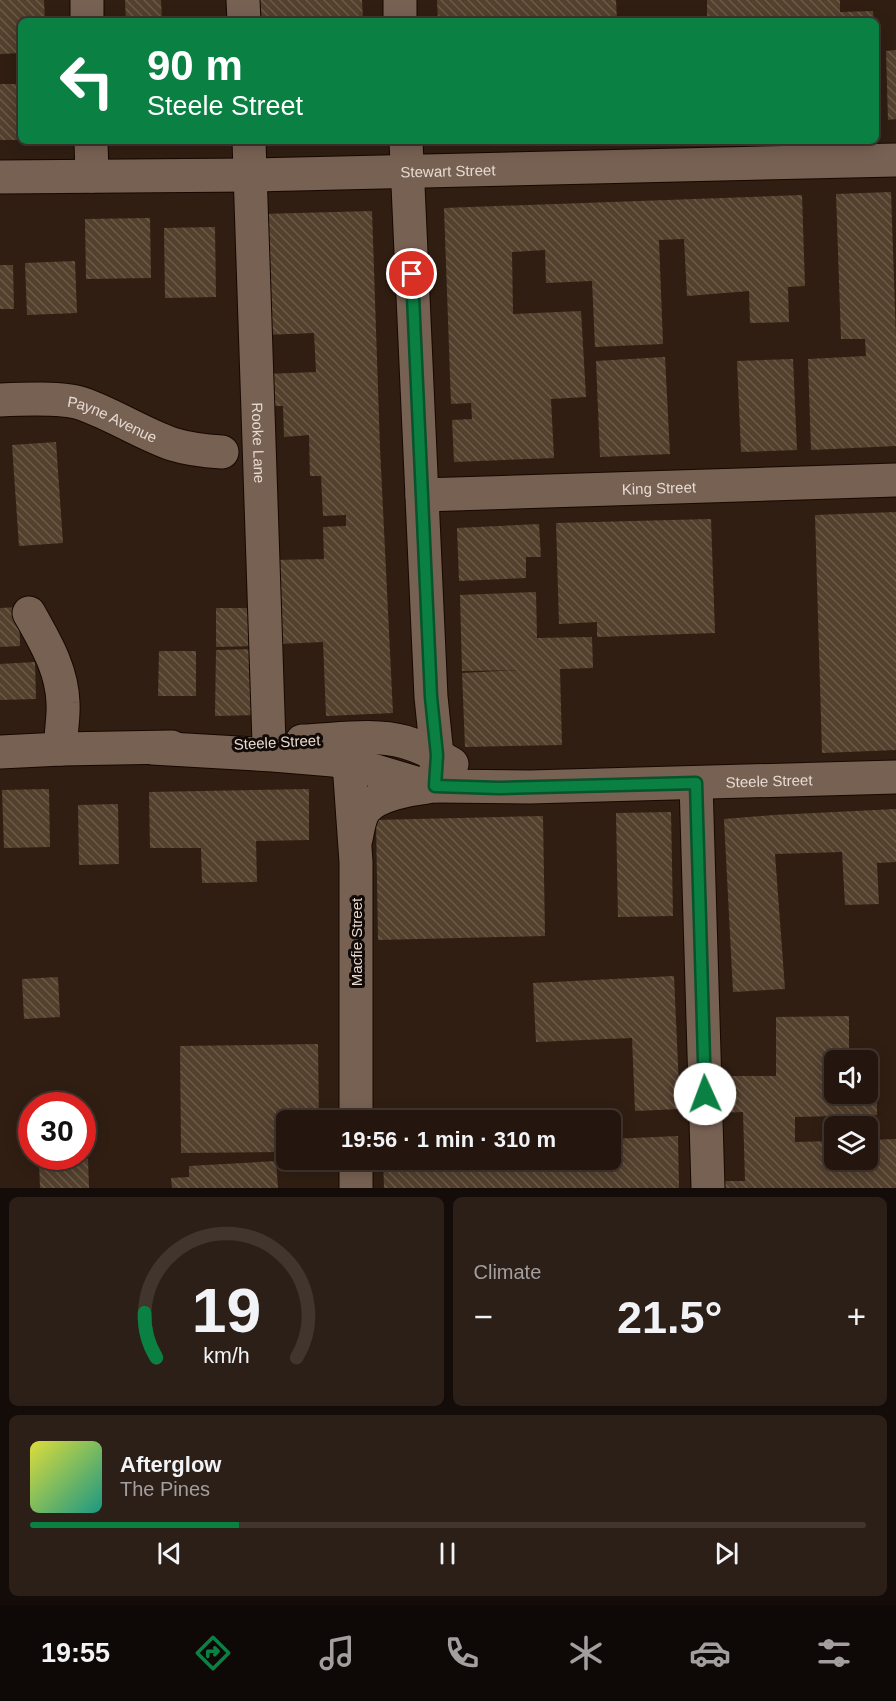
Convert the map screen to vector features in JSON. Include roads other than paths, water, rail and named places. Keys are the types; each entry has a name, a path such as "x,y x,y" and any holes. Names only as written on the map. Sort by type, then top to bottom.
{"street":[{"path":"87,0 87,18"},
{"path":"243,0 244,18"},
{"path":"399,0 400,18"},
{"path":"91,144 92,176"},
{"name":"Rooke Lane","path":"249,144 269,743"},
{"path":"355,846 360,820 365,809 436,771 406,156"},
{"name":"Stewart Street","path":"0,177 250,175 406,156 896,160"},
{"name":"Payne Avenue","path":"0,400 23,399 81,403 172,444 194,450 222,452"},
{"name":"King Street","path":"422,495 896,480"},
{"path":"29,613 53,657 61,684 63,702 61,749"},
{"name":"Steele Street","path":"0,752 376,738 403,742 436,771 499,788 896,777"},
{"name":"Steele Street","path":"152,748 273,754 349,763 416,783 436,771"},
{"name":"Macfie Street","path":"349,763 355,846 356,1110"},
{"path":"696,783 708,1188"},
{"path":"356,1170 356,1188"}]}
